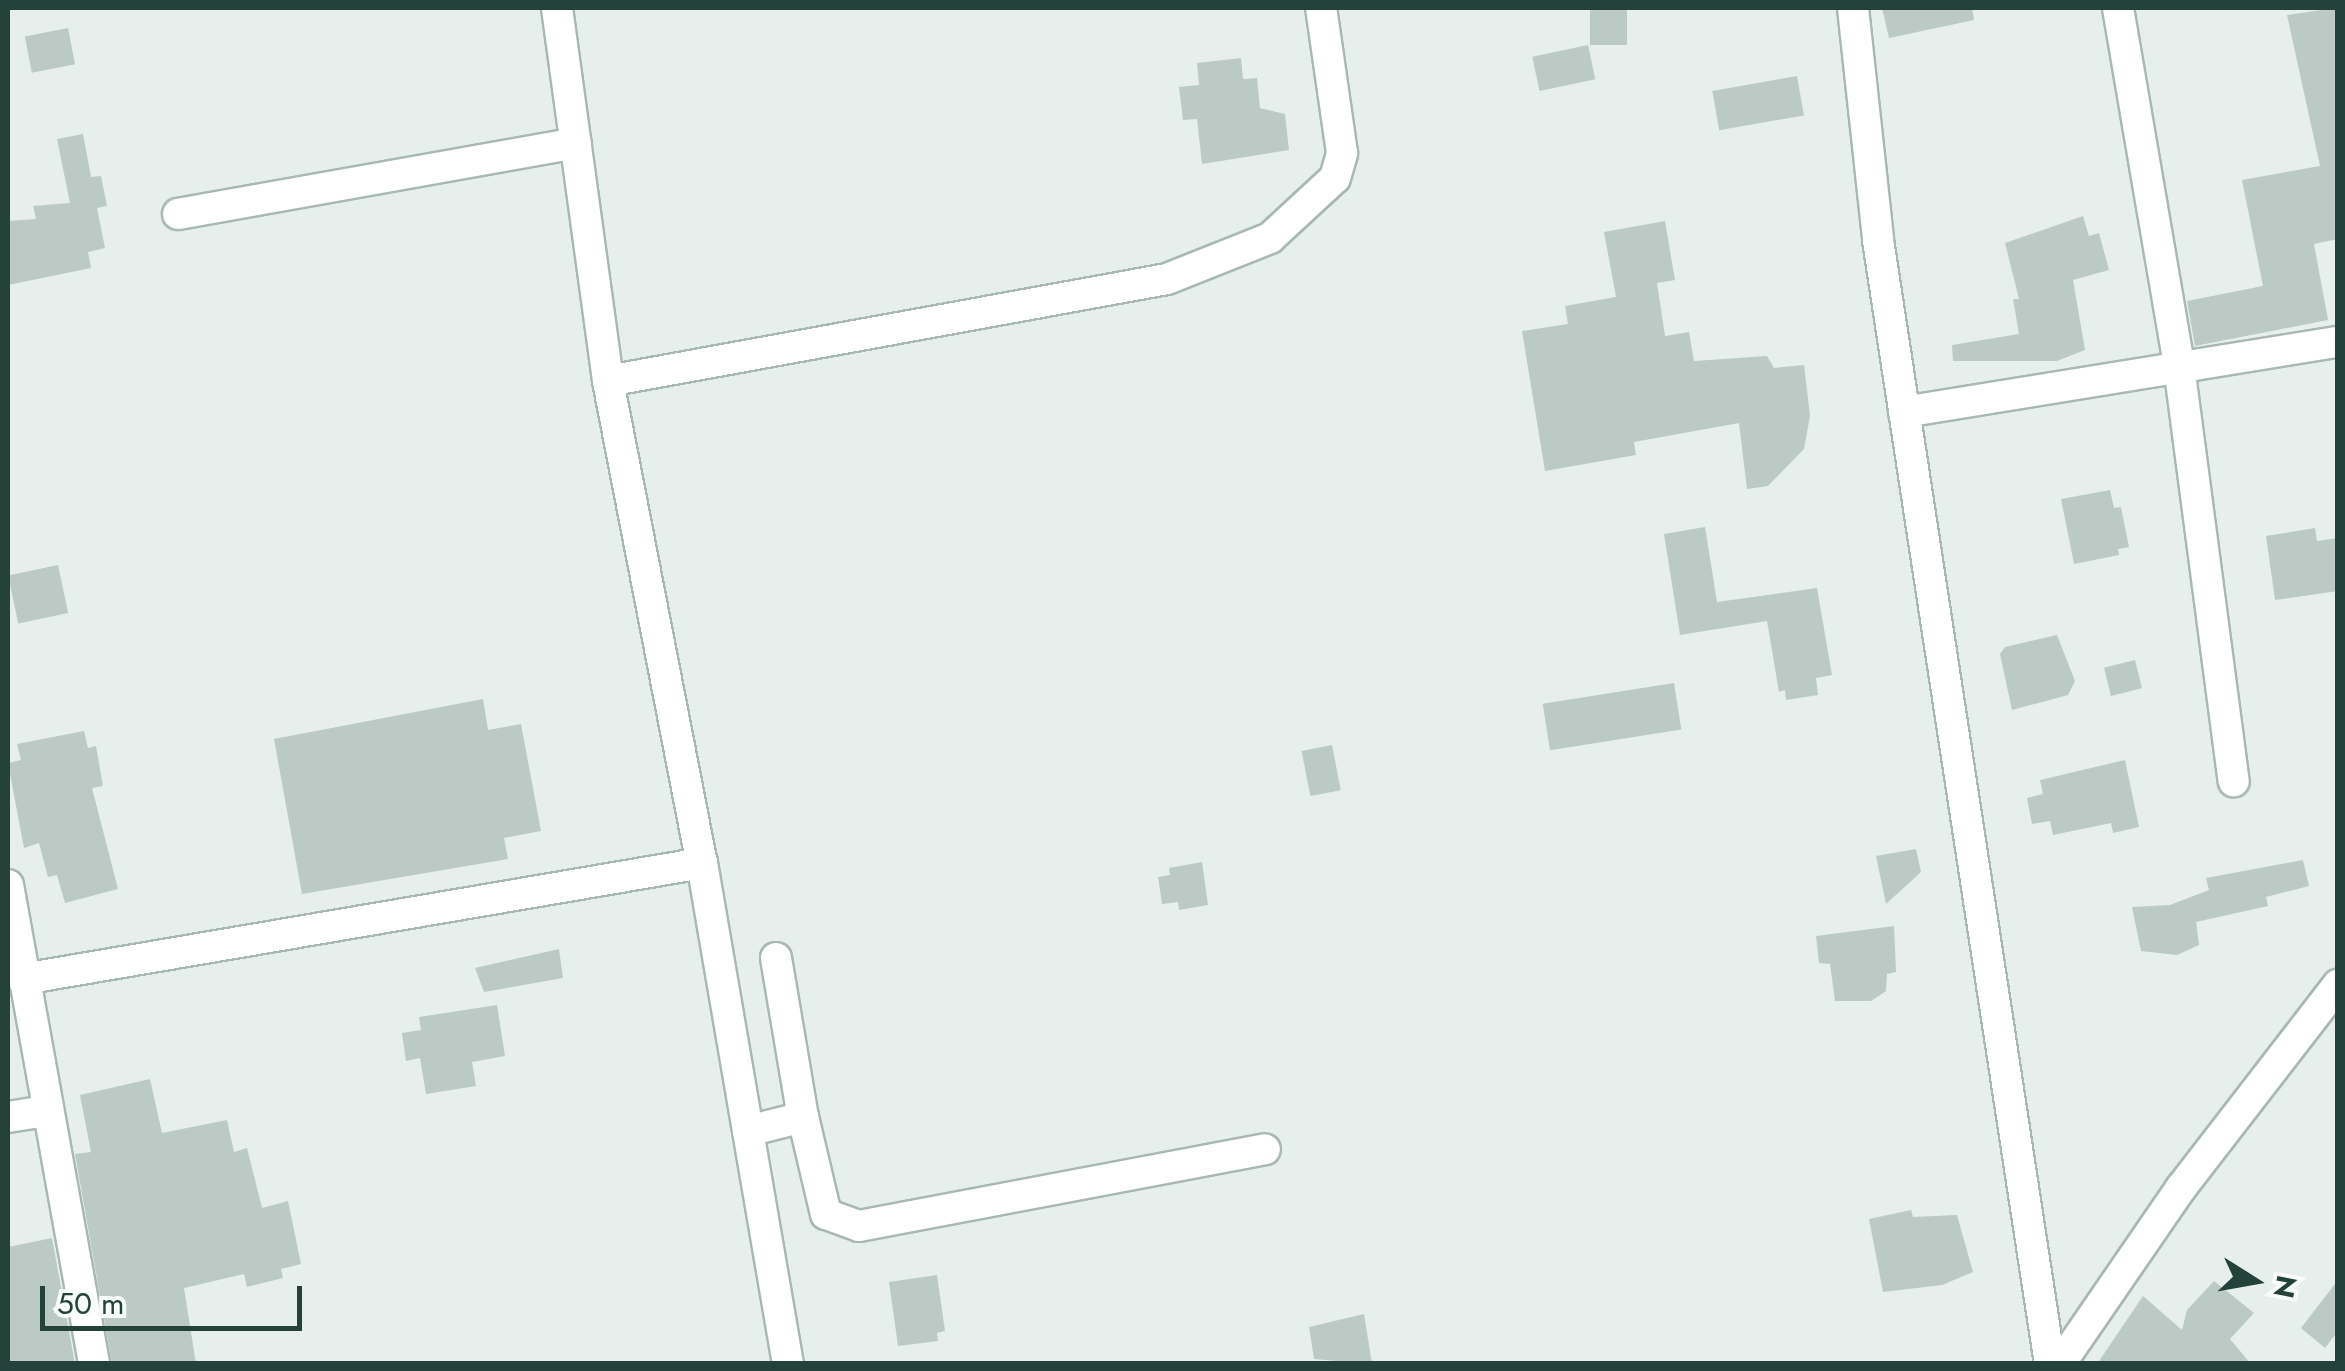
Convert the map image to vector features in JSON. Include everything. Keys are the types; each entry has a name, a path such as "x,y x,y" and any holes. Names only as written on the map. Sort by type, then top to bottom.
{"street":[{"path":"557,8 608,381 702,863 788,1364"},
{"path":"608,381 1166,279 1270,238 1335,178 1342,154 1320,8"},
{"path":"1853,8 1904,412 2050,1364"},
{"path":"2118,8 2179,366 2234,781"},
{"path":"178,214 576,143"},
{"path":"1904,412 2338,342"},
{"path":"23,978 702,863"},
{"path":"8,885 94,1364"},
{"path":"776,958 803,1116 826,1214 838,1224 860,1226 1266,1149"},
{"path":"2060,1364 2181,1188 2338,985"},
{"path":"8,1118 47,1111"},
{"path":"748,1131 803,1116"}],"building":[{"path":"1590,8 1627,8 1627,45 1590,45"},
{"path":"1882,8 1972,8 1974,20 1889,38"},
{"path":"2335,8 2338,239 2314,244 2328,320 2195,346 2187,301 2263,286 2242,180 2320,166 2287,15"},
{"path":"68,28 75,64 32,73 25,36"},
{"path":"1588,45 1595,79 1540,91 1532,57"},
{"path":"1241,58 1243,79 1257,78 1260,108 1285,114 1289,150 1202,164 1197,119 1183,120 1179,87 1199,85 1197,63"},
{"path":"1797,76 1804,115 1719,130 1712,91"},
{"path":"83,134 91,177 101,176 107,206 97,208 105,248 88,252 91,268 8,285 8,221 36,219 33,206 70,203 57,139"},
{"path":"2083,216 2089,236 2099,233 2109,270 2073,280 2085,350 2057,361 1953,361 1952,345 2019,334 2013,299 2019,299 2005,243"},
{"path":"1665,221 1675,280 1657,283 1665,336 1689,332 1694,361 1767,356 1774,368 1804,365 1810,416 1804,449 1768,486 1747,489 1739,423 1634,442 1636,455 1545,471 1522,331 1568,324 1565,306 1616,297 1604,232"},
{"path":"2110,490 2114,508 2121,507 2129,547 2118,549 2119,555 2074,564 2061,499"},
{"path":"1705,527 1717,602 1817,588 1832,675 1816,678 1818,695 1786,700 1785,690 1779,692 1767,621 1680,635 1664,534"},
{"path":"2315,528 2317,541 2338,538 2338,591 2275,600 2266,536"},
{"path":"58,565 68,613 18,624 8,576"},
{"path":"2057,635 2075,681 2068,695 2012,710 2000,654 2005,647"},
{"path":"2135,660 2142,688 2111,696 2104,668"},
{"path":"1674,683 1681,729 1550,750 1543,704"},
{"path":"483,699 488,730 521,724 541,831 504,838 508,859 302,894 274,739"},
{"path":"84,731 88,748 96,746 103,786 92,788 118,889 65,903 57,875 48,877 39,843 24,848 8,763 21,760 17,744"},
{"path":"1332,745 1341,790 1310,796 1302,751"},
{"path":"2125,760 2139,827 2113,833 2111,823 2053,835 2050,821 2032,824 2027,798 2043,794 2040,780"},
{"path":"1916,849 1921,872 1886,904 1876,856"},
{"path":"2303,860 2309,886 2266,897 2268,906 2196,922 2199,945 2177,955 2141,951 2132,907 2170,905 2209,890 2206,878"},
{"path":"1202,862 1208,905 1179,910 1178,902 1162,904 1158,877 1170,875 1169,868"},
{"path":"1894,926 1896,972 1887,974 1886,991 1871,1001 1835,1001 1830,964 1819,963 1816,936"},
{"path":"559,949 563,978 484,992 475,968"},
{"path":"497,1005 505,1056 472,1062 476,1086 426,1094 420,1058 406,1061 402,1033 421,1030 419,1017"},
{"path":"150,1079 162,1133 227,1120 234,1152 247,1148 262,1208 288,1201 301,1264 281,1269 283,1278 247,1287 244,1274 184,1288 196,1364 112,1364 75,1154 91,1152 80,1095"},
{"path":"1911,1210 1913,1217 1957,1215 1973,1272 1942,1285 1883,1292 1869,1219"},
{"path":"52,1238 75,1364 8,1364 8,1247"},
{"path":"937,1275 945,1331 937,1333 938,1341 898,1346 889,1282"},
{"path":"2338,1280 2338,1331 2325,1348 2301,1328"},
{"path":"2214,1281 2254,1313 2230,1339 2251,1364 2097,1364 2143,1296 2182,1330 2187,1310"},
{"path":"1364,1314 1372,1364 1314,1359 1309,1327"}]}
